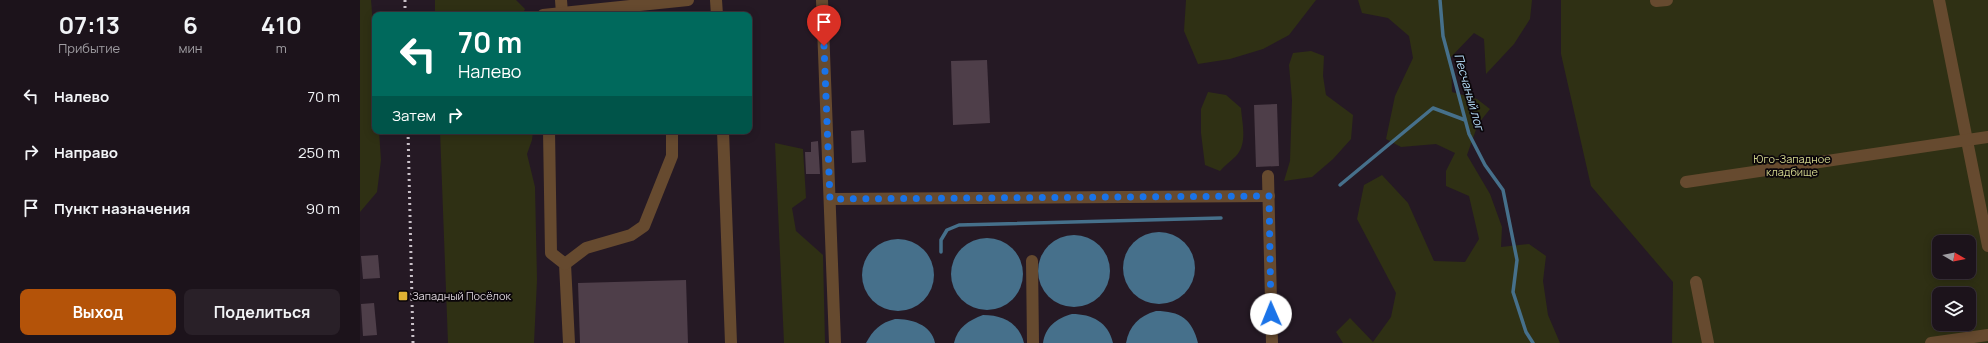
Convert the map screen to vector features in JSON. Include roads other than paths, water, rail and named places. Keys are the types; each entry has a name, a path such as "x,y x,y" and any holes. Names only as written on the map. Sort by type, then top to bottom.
{"street":[{"path":"561,0 562,12"},
{"path":"566,12 591,5 688,0"},
{"path":"716,0 717,12"},
{"path":"822,0 835,343"},
{"path":"1939,0 1988,246"},
{"path":"549,134 551,253 565,264 569,343"},
{"path":"565,264 586,248 631,235 644,226 672,156 672,134"},
{"path":"722,134 731,343"},
{"path":"1686,182 1988,138"},
{"path":"1268,176 1272,343"},
{"path":"830,199 1269,196"},
{"path":"1032,261 1033,343"},
{"path":"1696,282 1708,343"},
{"path":"1931,343 1988,335"}],"water":[{"path":"1159,232 1179,238 1189,248 1195,268 1189,288 1179,298 1159,304 1139,298 1129,288 1123,268 1129,248 1139,238"},
{"path":"1074,235 1094,241 1104,251 1110,271 1104,291 1094,301 1074,307 1054,301 1044,291 1038,271 1044,251 1054,241"},
{"path":"987,238 1007,244 1017,254 1023,274 1017,294 1007,304 987,310 967,304 957,294 951,274 957,254 967,244"},
{"path":"898,239 918,245 928,255 934,275 928,295 918,305 898,311 878,305 868,295 862,275 868,255 878,245"},
{"path":"1156,311 1172,313 1184,318 1192,328 1198,343 1126,343 1127,337 1136,322"},
{"path":"1072,314 1079,314 1098,321 1107,330 1113,343 1043,343 1046,332 1053,324 1061,318"},
{"path":"983,315 997,317 1014,325 1022,336 1024,343 954,343 958,333 964,325"},
{"path":"895,319 907,320 925,327 933,337 935,343 866,343 871,334 878,328"}],"waterway":[{"name":"Песчаный лог","path":"1440,0 1443,36 1469,134 1485,165 1503,190 1517,260 1513,292 1526,332 1533,343"},
{"path":"1340,185 1433,108 1465,120"},
{"path":"941,252 941,240 947,230 959,225 1221,218"}],"railway":[{"path":"405,0 405,12"},
{"path":"408,134 413,343"}],"place":[{"name":"Западный Посёлок","path":"403,296"}],"park label":[{"name":"Юго-Западное кладбище","path":"1792,165"}]}
